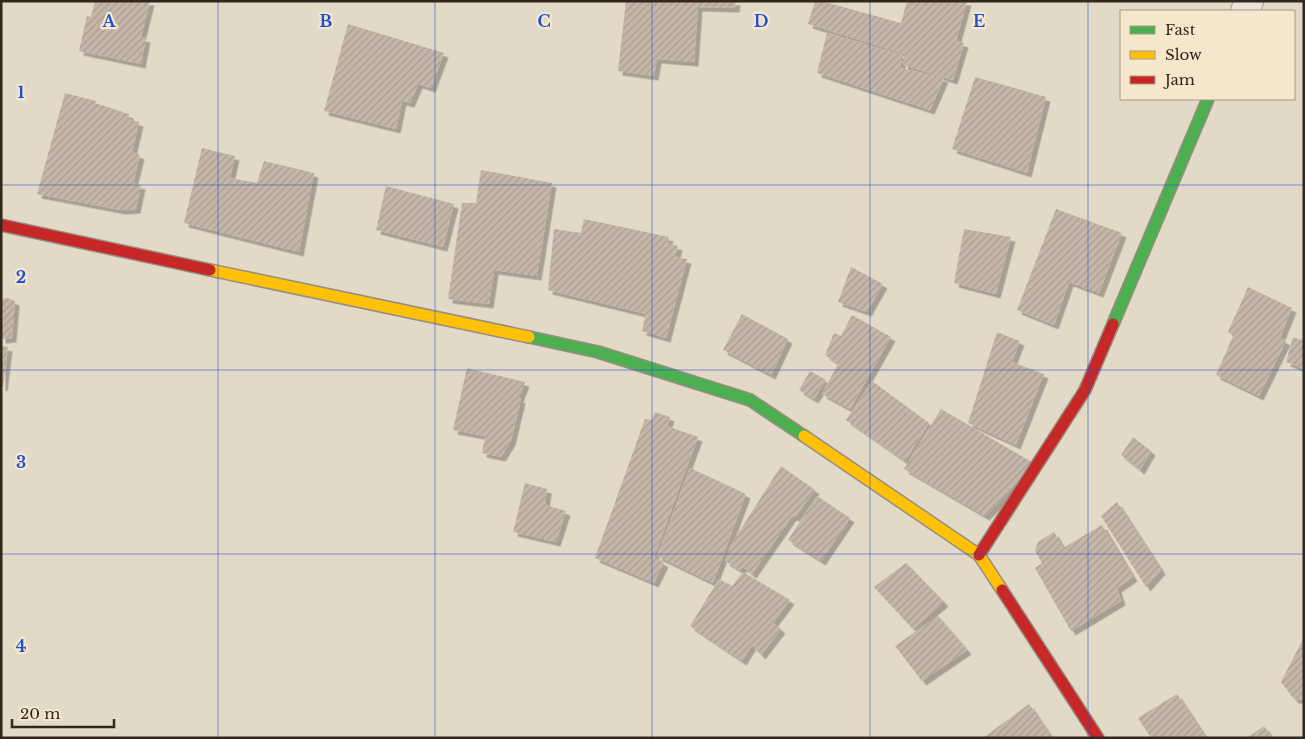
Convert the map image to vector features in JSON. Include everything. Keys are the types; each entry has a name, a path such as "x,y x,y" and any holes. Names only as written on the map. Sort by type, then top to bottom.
{"main road":[{"path":"979,555 1085,390 1208,100"},
{"path":"1,225 598,352 750,400 979,555 1098,738"}],"building":[{"path":"95,1 150,1 141,37 146,38 141,64 79,51 87,16 91,17"},
{"path":"626,1 736,1 735,8 698,7 694,62 657,59 654,76 618,71"},
{"path":"815,1 901,23 907,1 967,1 956,41 964,43 953,80 903,65 905,54 808,24"},
{"path":"348,24 444,53 431,88 418,84 410,103 402,101 396,129 324,111"},
{"path":"827,33 903,55 900,68 944,78 930,110 817,73"},
{"path":"975,77 1046,97 1027,173 952,149"},
{"path":"65,93 96,101 95,103 129,114 128,119 139,122 132,152 140,155 133,183 141,185 136,209 121,210 37,194"},
{"path":"202,148 235,156 230,178 257,183 264,161 314,173 299,252 184,223"},
{"path":"481,170 552,183 537,276 494,270 489,304 448,299 462,203 476,203"},
{"path":"386,186 454,204 443,247 376,230"},
{"path":"1056,209 1122,233 1099,293 1069,282 1054,325 1017,310"},
{"path":"584,219 669,237 667,243 678,246 675,257 687,259 666,338 642,331 646,314 548,290 554,229 581,233"},
{"path":"964,229 1011,237 996,294 954,283"},
{"path":"851,267 883,284 867,312 838,302"},
{"path":"1248,287 1292,308 1280,338 1286,341 1259,396 1216,375 1233,336 1228,332"},
{"path":"7,298 15,301 12,338 1,339 1,299"},
{"path":"742,314 788,339 771,375 723,350"},
{"path":"852,315 891,337 850,409 822,394 838,364 825,355 834,333 841,336"},
{"path":"997,332 1020,341 1012,362 1044,374 1016,445 968,423"},
{"path":"1293,337 1304,341 1304,369 1286,362"},
{"path":"1,346 8,347 3,387 1,386"},
{"path":"467,368 525,382 519,398 521,399 511,441 501,457 482,453 485,436 453,430"},
{"path":"810,371 826,380 814,399 799,390"},
{"path":"872,381 929,423 905,461 846,420"},
{"path":"941,409 1035,464 985,516 904,469"},
{"path":"655,412 670,417 667,426 698,437 654,557 664,563 654,583 595,558 645,419 652,420"},
{"path":"1133,437 1151,451 1140,470 1121,455"},
{"path":"781,466 815,490 795,517 792,516 752,574 743,567 740,570 725,561 732,543"},
{"path":"690,468 746,494 713,583 657,556"},
{"path":"525,483 547,489 545,505 566,511 556,542 513,532"},
{"path":"817,496 850,518 821,561 788,540"},
{"path":"1117,502 1161,570 1146,587 1101,516"},
{"path":"1102,525 1133,577 1117,588 1121,601 1071,631 1035,568 1042,563 1035,551 1038,542 1054,532 1063,548"},
{"path":"906,563 944,602 913,629 874,587"},
{"path":"743,572 790,600 773,623 781,629 761,655 752,645 742,661 690,626 719,579 732,586"},
{"path":"938,616 967,650 922,681 895,646"},
{"path":"1304,637 1304,700 1294,699 1281,682"},
{"path":"1177,694 1206,738 1151,738 1138,718"},
{"path":"1029,704 1052,738 983,738"},
{"path":"1264,726 1272,738 1247,738"}],"traffic: fast":[{"path":"1113,324 1208,100"},
{"path":"529,337 598,352 750,400 804,436"}],"traffic: slow":[{"path":"210,270 529,337"},
{"path":"804,436 979,555 1002,590"}],"traffic: jam":[{"path":"1,225 210,270"},
{"path":"979,555 1085,390 1113,324"},
{"path":"1002,590 1098,738"}]}
